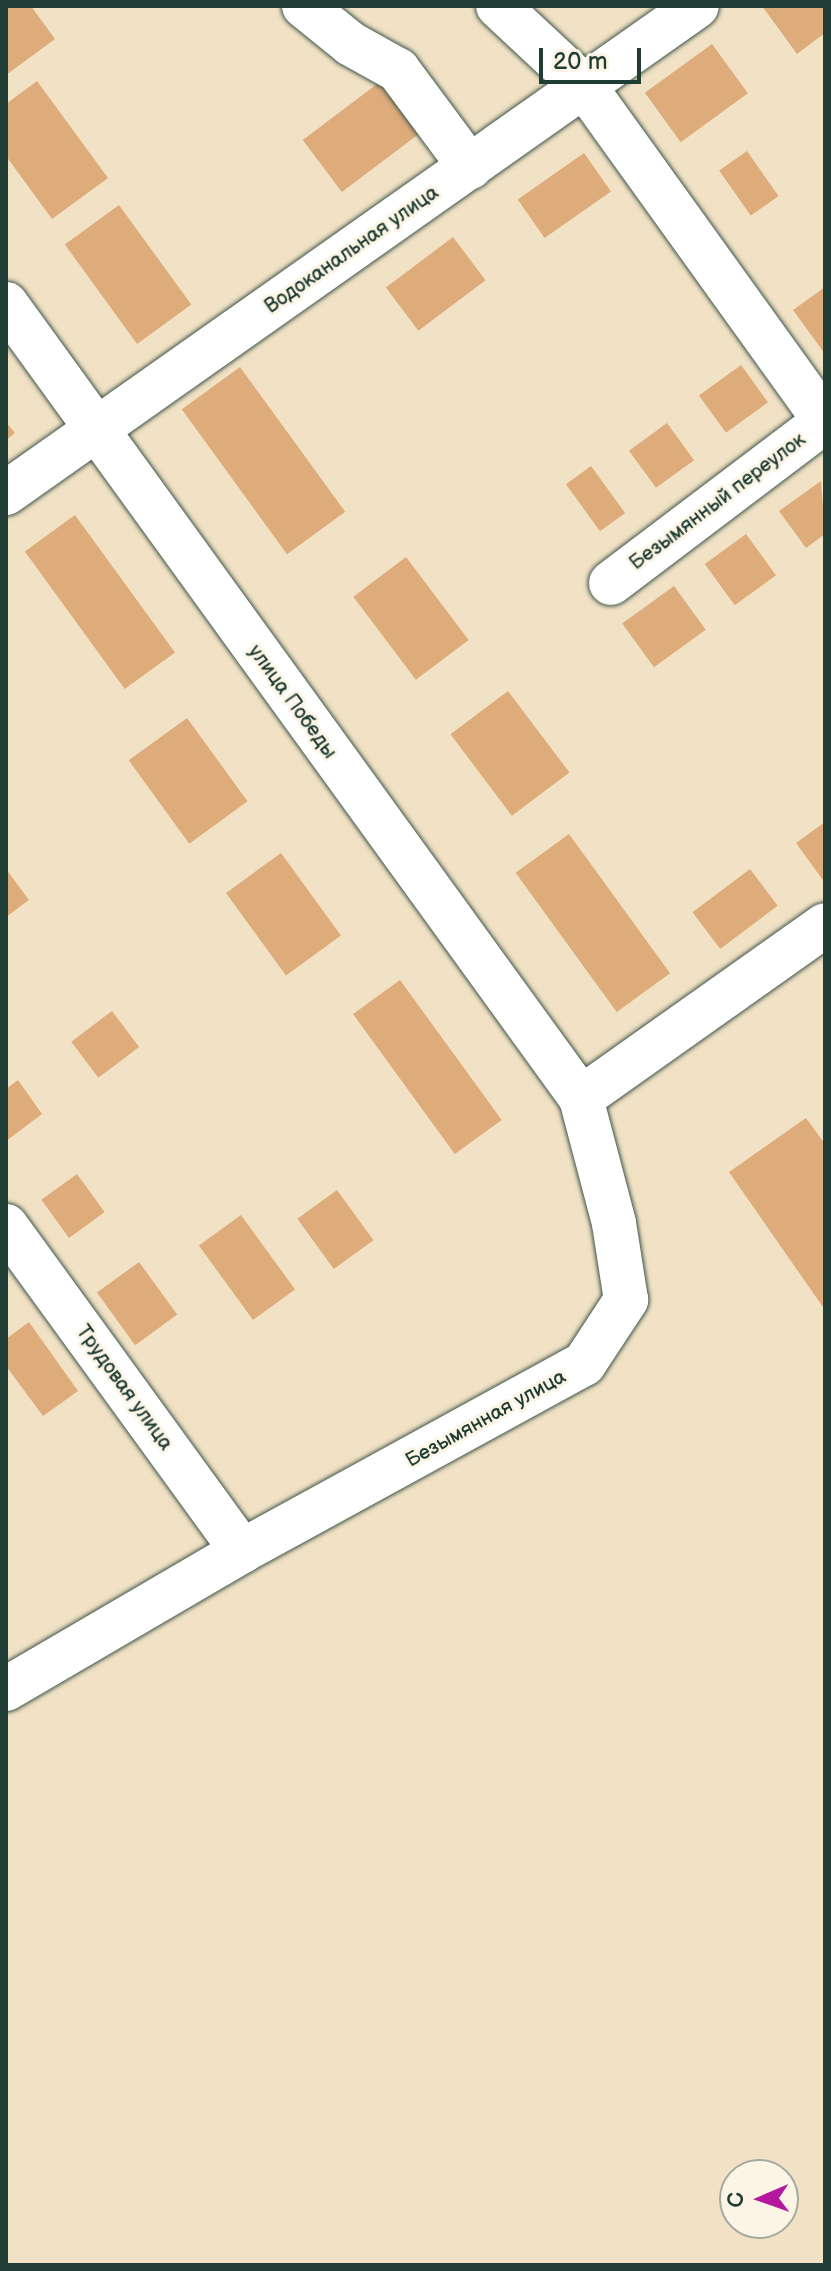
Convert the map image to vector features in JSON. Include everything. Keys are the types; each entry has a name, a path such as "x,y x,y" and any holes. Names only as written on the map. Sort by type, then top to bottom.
{"street":[{"path":"304,6 351,44 398,70 470,167"},
{"name":"Водоканальная улица","path":"6,493 697,6"},
{"path":"501,7 585,87 825,421"},
{"name":"улица Победы","path":"14,331 94,429 581,1098"},
{"name":"Безымянный переулок","path":"611,583 825,421"},
{"path":"581,1098 825,925"},
{"name":"Безымянная улица","path":"6,1689 242,1551 584,1364 626,1300 614,1223 581,1098"},
{"name":"Трудовая улица","path":"6,1226 242,1551"}],"building":[{"path":"6,6 31,6 55,39 6,75"},
{"path":"762,6 825,6 825,33 797,54"},
{"path":"712,44 748,93 681,142 645,93"},
{"path":"385,78 424,130 342,192 303,140"},
{"path":"37,81 108,178 52,219 6,156 6,104"},
{"path":"747,151 779,196 751,216 719,171"},
{"path":"584,153 611,192 545,238 518,199"},
{"path":"119,205 191,305 137,344 65,244"},
{"path":"453,237 485,280 418,331 386,288"},
{"path":"825,287 825,354 793,310"},
{"path":"741,365 768,402 726,433 699,396"},
{"path":"240,367 345,512 287,554 182,409"},
{"path":"6,422 15,433 6,440"},
{"path":"667,423 694,460 656,488 629,451"},
{"path":"591,466 625,513 600,531 566,484"},
{"path":"821,481 825,534 806,548 779,511"},
{"path":"75,515 175,653 125,689 25,551"},
{"path":"746,534 776,575 735,605 705,564"},
{"path":"406,557 469,640 416,680 353,597"},
{"path":"674,586 706,630 654,667 622,624"},
{"path":"508,691 569,772 512,816 450,734"},
{"path":"187,718 248,801 189,844 129,760"},
{"path":"825,822 825,883 796,843"},
{"path":"569,834 670,973 617,1012 516,873"},
{"path":"281,853 341,936 286,975 226,893"},
{"path":"6,869 29,900 6,917"},
{"path":"750,869 778,906 720,949 692,912"},
{"path":"400,980 502,1120 455,1154 353,1014"},
{"path":"112,1011 139,1047 98,1078 71,1042"},
{"path":"18,1080 42,1114 6,1141 6,1089"},
{"path":"806,1118 825,1144 825,1310 729,1172"},
{"path":"77,1174 105,1212 69,1238 41,1200"},
{"path":"337,1190 373,1240 334,1269 297,1219"},
{"path":"241,1215 295,1289 253,1320 199,1246"},
{"path":"139,1262 177,1315 135,1345 97,1293"},
{"path":"29,1322 78,1391 43,1416 6,1366 6,1339"}]}
